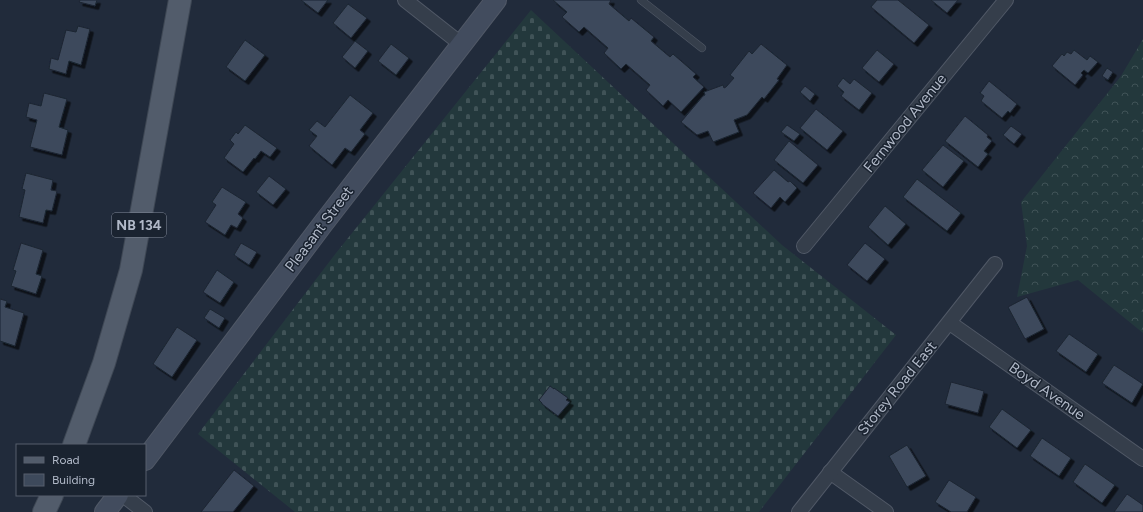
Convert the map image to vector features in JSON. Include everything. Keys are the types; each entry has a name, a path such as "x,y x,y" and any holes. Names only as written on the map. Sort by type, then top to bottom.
{"main road":[{"name":"NB 134","path":"74,444 104,363 131,270 180,0"},
{"path":"44,512 52,496"}],"street":[{"path":"405,0 462,44"},
{"name":"Pleasant Street","path":"146,459 317,231 496,0"},
{"name":"Fernwood Avenue","path":"804,246 1006,0"},
{"name":"Storey Road East","path":"799,512 950,323 995,264"},
{"name":"Boyd Avenue","path":"950,323 1143,459"},
{"path":"830,472 886,512"},
{"path":"105,512 117,496"},
{"path":"124,496 145,512"}],"lane":[{"path":"641,0 702,48"}],"green space":[{"path":"531,10 782,245 896,335 759,512 295,512 198,434 336,253"},
{"path":"1143,39 1143,333 1078,280 1017,297 1027,246 1021,202 1121,76"}],"building":[{"path":"80,0 97,0 95,6 79,2"},
{"path":"301,0 328,0 318,13"},
{"path":"553,0 611,0 609,4 629,21 631,18 654,37 651,41 670,57 673,54 696,74 693,77 704,87 681,112 668,100 663,106 646,90 650,85 626,64 621,69 604,53 608,48 584,27 579,32 562,17 567,12"},
{"path":"877,0 898,0 929,25 914,43 871,7"},
{"path":"931,0 958,0 947,13"},
{"path":"348,4 367,18 351,38 333,23"},
{"path":"78,26 90,29 81,65 69,61 66,74 49,69 51,58 58,60 66,30 76,32"},
{"path":"245,40 265,55 245,81 226,67"},
{"path":"355,41 368,51 355,68 342,57"},
{"path":"391,44 409,58 396,75 378,61"},
{"path":"761,44 787,65 777,79 779,80 764,99 762,97 747,115 734,120 739,132 713,142 708,131 697,135 681,122 705,95 704,92 723,85 724,88 726,87 734,78 730,75 749,51 752,54"},
{"path":"877,50 894,64 879,82 862,68"},
{"path":"1074,50 1087,60 1090,56 1098,62 1088,73 1084,70 1081,73 1083,75 1075,85 1052,66 1062,54 1064,56 1067,52 1071,54"},
{"path":"1107,68 1113,72 1108,80 1102,76"},
{"path":"843,78 850,84 854,79 872,93 859,110 841,96 844,92 837,86"},
{"path":"989,81 1017,104 1010,113 1008,111 1002,118 981,101 984,96 980,93"},
{"path":"805,86 815,94 810,101 800,92"},
{"path":"44,93 67,99 59,127 68,130 62,155 30,147 37,120 26,117 29,103 41,106"},
{"path":"350,95 373,113 360,130 365,134 351,152 345,148 332,165 309,146 317,136 309,130 317,121 325,127"},
{"path":"816,109 843,131 827,150 800,128"},
{"path":"965,116 988,135 987,137 992,141 984,151 988,154 978,167 945,141"},
{"path":"245,125 277,148 270,157 261,151 243,172 224,158 234,144 230,140 236,132 238,134"},
{"path":"787,125 800,134 794,141 781,132"},
{"path":"1011,126 1022,134 1014,144 1003,135"},
{"path":"789,141 818,165 803,183 774,160"},
{"path":"943,145 964,161 943,187 922,170"},
{"path":"774,170 797,188 785,202 780,197 771,208 753,193"},
{"path":"26,173 53,180 51,190 57,191 52,211 46,210 43,223 19,217 25,190 22,189"},
{"path":"269,176 286,189 273,205 256,192"},
{"path":"917,179 961,213 947,231 903,197"},
{"path":"222,187 246,202 238,214 243,218 237,228 231,225 225,235 205,222 216,205 212,202"},
{"path":"885,206 906,224 888,245 868,227"},
{"path":"21,243 43,250 36,274 42,276 36,294 11,286 16,271 13,270"},
{"path":"241,243 257,252 249,265 234,255"},
{"path":"865,243 885,259 867,281 847,265"},
{"path":"217,270 234,282 220,303 203,292"},
{"path":"1027,297 1044,329 1025,339 1008,307"},
{"path":"0,299 7,301 5,307 24,313 15,346 0,341"},
{"path":"210,309 225,318 219,328 204,318"},
{"path":"177,327 197,340 172,377 153,364"},
{"path":"1069,334 1098,354 1086,372 1056,351"},
{"path":"1114,365 1143,384 1132,403 1102,383"},
{"path":"951,382 984,391 978,413 945,404"},
{"path":"550,386 568,398 566,400 570,402 558,416 539,400"},
{"path":"1002,409 1031,430 1017,448 989,427"},
{"path":"1042,438 1071,458 1059,476 1030,456"},
{"path":"907,445 926,476 907,487 889,456"},
{"path":"1085,464 1115,485 1102,503 1073,482"},
{"path":"234,470 254,486 233,512 201,512"},
{"path":"949,480 976,497 967,512 951,512 935,502"},
{"path":"1127,494 1143,505 1143,512 1114,512"}]}
